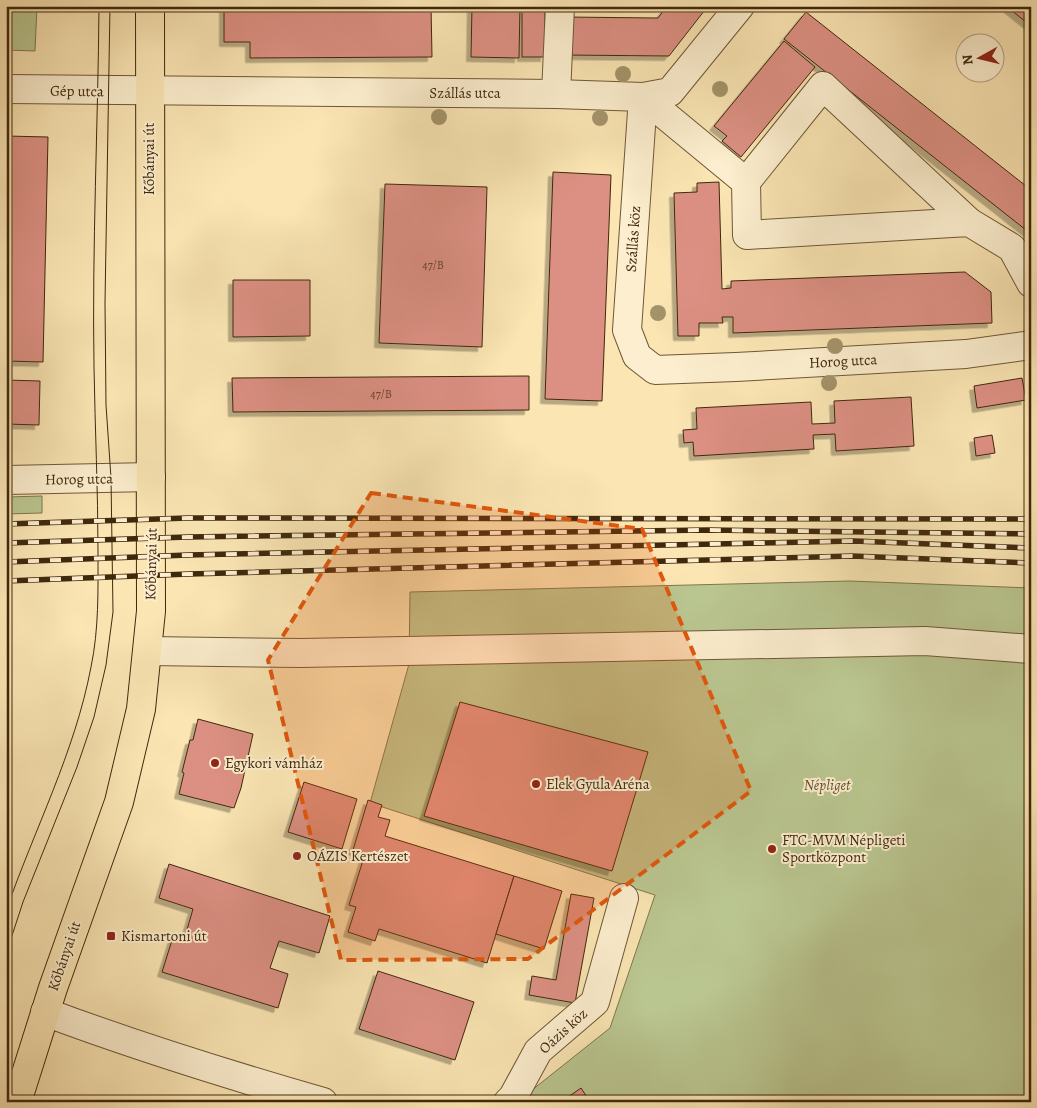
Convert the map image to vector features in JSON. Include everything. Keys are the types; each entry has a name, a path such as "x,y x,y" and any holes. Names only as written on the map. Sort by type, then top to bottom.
{"main road":[{"name":"Kőbányai út","path":"17,1102 45,1012 119,802 141,709 151,611 150,6"}],"street":[{"path":"556,94 560,6"},
{"name":"Szállás utca","path":"149,91 556,94 643,97 670,92 740,6"},
{"path":"969,222 747,235 746,182 823,86 969,222 1012,248 1031,283"},
{"name":"Gép utca","path":"6,89 149,91"},
{"path":"643,97 746,182"},
{"name":"Szállás köz","path":"643,97 627,330 637,356 655,370"},
{"name":"Horog utca","path":"655,370 736,368 966,354 1031,345"},
{"name":"Horog utca","path":"6,480 151,477"},
{"path":"148,651 311,652 925,641 1031,649"},
{"name":"Oázis köz","path":"508,1102 538,1052 595,1002 624,898"},
{"path":"45,1012 227,1075 324,1102"}],"highlighted area":[{"path":"371,493 642,529 751,791 528,959 341,960 268,660"}],"green space":[{"path":"6,6 37,6 35,51 6,50"},
{"path":"42,496 42,513 6,514 6,497"},
{"name":"FTC-MVM Népligeti Sportközpont","path":"850,581 1031,588 1031,1102 517,1102 610,1028 655,895 370,803 409,664 410,592"}],"building":[{"path":"224,6 431,6 432,57 250,58 250,42 224,42"},
{"path":"472,6 520,6 519,58 471,57"},
{"path":"522,6 545,6 545,57 522,57"},
{"path":"667,6 708,6 669,56 565,55 565,17 658,18"},
{"path":"1006,6 1031,6 1031,26"},
{"path":"806,12 1031,190 1031,234 784,39"},
{"path":"784,41 815,67 741,157 722,141 727,136 714,126"},
{"path":"6,136 48,137 43,362 6,361"},
{"path":"553,172 611,175 602,401 545,399"},
{"path":"719,182 722,289 731,288 731,281 965,272 991,292 992,323 733,333 733,317 722,317 723,323 699,323 699,336 678,336 674,193 697,192 697,183"},
{"path":"385,184 487,187 482,347 379,343"},
{"path":"233,280 310,280 310,336 233,337"},
{"path":"529,376 529,410 233,412 232,378"},
{"path":"1022,378 1026,400 977,408 974,386"},
{"path":"6,380 40,381 39,425 6,424"},
{"path":"911,397 914,446 836,451 835,434 813,435 814,449 694,456 693,442 684,443 683,430 697,429 696,408 811,402 812,424 835,423 834,401"},
{"path":"992,435 995,453 976,456 974,438"},
{"name":"Elek Gyula Aréna","path":"460,702 648,752 612,871 424,816"},
{"name":"Egykori vámház","path":"198,719 253,734 241,788 234,808 179,794 190,740 193,740"},
{"path":"304,782 357,799 342,849 288,832"},
{"path":"368,800 382,805 378,817 390,820 385,836 514,876 487,963 379,929 375,941 348,932 356,907 349,905 365,854 353,850"},
{"path":"169,864 330,916 319,953 279,941 270,968 288,974 278,1008 162,972 173,937 184,940 193,909 159,898"},
{"path":"514,876 562,891 544,949 496,934"},
{"path":"571,894 594,898 575,1003 529,995 532,976 556,980"},
{"path":"378,971 474,1002 455,1060 359,1029"},
{"path":"581,1088 590,1102 561,1102"}],"tram line":[{"path":"6,911 75,730 91,667 98,610 94,277 99,6"},
{"path":"6,954 23,902 77,767 94,717 106,665 113,612 111,478 106,405 105,303 110,6"}],"railway":[{"path":"6,524 188,518 1031,519"},
{"path":"6,543 188,537 708,530 1031,534"},
{"path":"6,562 188,555 854,541 1031,548"},
{"path":"6,581 189,574 852,556 1031,563"}],"place":[{"name":"Egykori vámház","path":"215,763"},
{"name":"Elek Gyula Aréna","path":"536,784"},
{"name":"FTC-MVM Népligeti Sportközpont","path":"772,849"},
{"name":"OÁZIS Kertészet","path":"297,856"},
{"name":"Kismartoni út","path":"111,936"}],"park label":[{"name":"Népliget","path":"827,785"}]}
